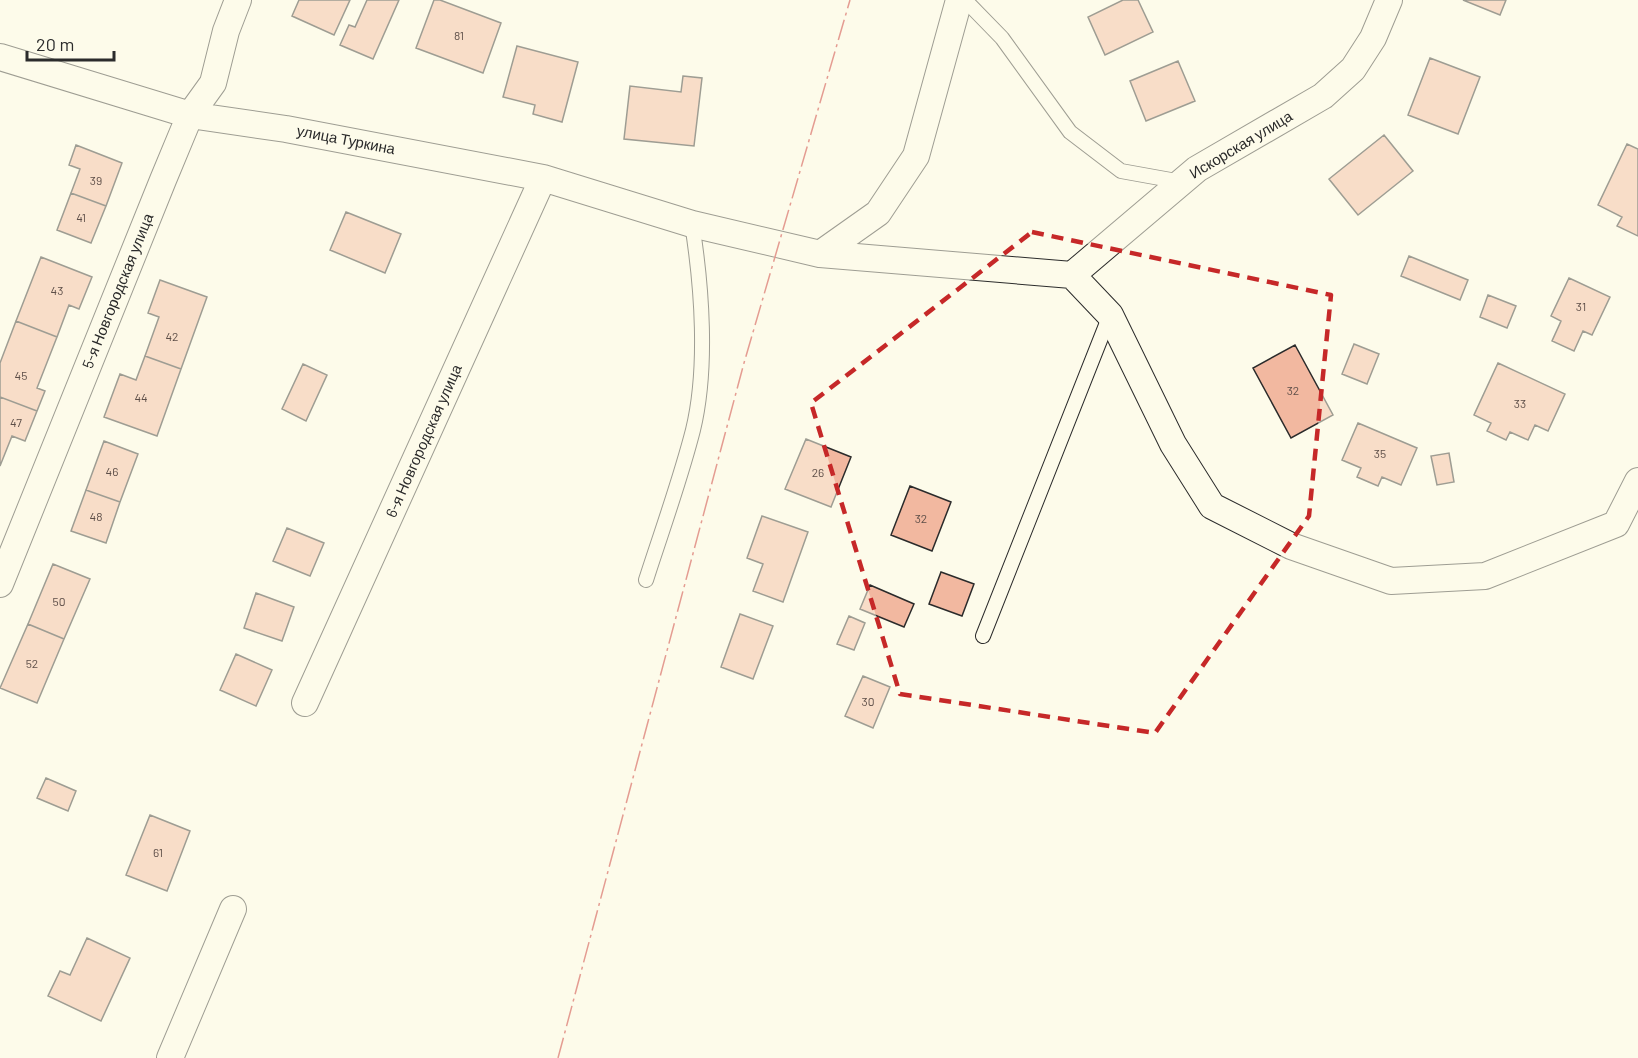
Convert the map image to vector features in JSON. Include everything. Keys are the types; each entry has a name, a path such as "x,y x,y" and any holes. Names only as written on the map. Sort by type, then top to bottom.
{"street":[{"name":"5-я Новгородская улица","path":"0,584 190,115 213,83 226,31 238,0"},
{"path":"820,254 878,213 916,156 959,0"},
{"name":"Искорская улица","path":"1072,275 1197,169 1323,96 1353,69 1373,38 1389,0"},
{"name":"улица Туркина","path":"0,57 190,115 286,129 543,178 692,224 820,254 1072,275"},
{"name":"6-я Новгородская улица","path":"305,703 543,178"},
{"path":"1072,275 1110,315 1173,444 1212,506 1292,546 1391,581 1485,576 1616,524 1638,481"},
{"path":"170,1058 233,909"}],"lane":[{"path":"965,0 1002,38 1070,132 1121,171 1182,182"},
{"path":"646,580 693,429 701,371 699,264 692,224"},
{"path":"983,636 1110,315"}],"highlighted area":[{"path":"1032,232 1331,295 1309,516 1155,733 900,694 811,403"}],"building":[{"path":"299,0 350,0 334,35 292,16"},
{"path":"367,0 399,0 373,59 340,45 349,25 355,27"},
{"path":"434,0 440,0 501,23 483,73 416,48"},
{"path":"1123,0 1138,0 1153,32 1105,55 1088,17"},
{"path":"1463,0 1506,0 1500,15"},
{"path":"517,46 578,62 562,122 533,114 535,105 503,97"},
{"path":"1430,58 1480,77 1458,134 1408,115"},
{"path":"1178,61 1195,101 1146,121 1130,81"},
{"path":"683,76 702,78 694,146 624,139 630,86 681,92"},
{"path":"1384,135 1413,171 1358,215 1329,179"},
{"path":"1627,144 1638,149 1638,236 1617,226 1622,217 1598,205"},
{"path":"76,145 122,163 106,206 71,193 80,169 69,165"},
{"path":"71,193 106,206 91,243 57,230"},
{"path":"346,212 401,234 385,273 330,250"},
{"path":"1409,256 1468,280 1460,300 1401,276"},
{"path":"41,257 92,277 79,309 69,305 57,337 16,321"},
{"path":"1569,278 1610,297 1592,335 1583,331 1574,351 1552,341 1561,321 1551,316"},
{"path":"160,280 207,297 181,369 145,356 159,317 148,313"},
{"path":"1488,295 1516,306 1507,328 1480,317"},
{"path":"16,321 57,337 37,388 45,391 37,411 0,397 0,363"},
{"path":"1354,344 1379,354 1367,384 1342,374"},
{"path":"1295,345 1333,415 1291,438 1253,368"},
{"path":"145,356 181,369 157,436 104,417 120,374 136,380"},
{"path":"1498,363 1565,394 1548,431 1535,425 1528,440 1510,432 1506,440 1487,431 1491,423 1474,415"},
{"path":"303,364 327,375 306,421 282,409"},
{"path":"0,397 37,411 25,441 12,436 0,466"},
{"path":"1358,423 1417,448 1401,485 1382,477 1378,486 1357,477 1361,468 1342,460"},
{"path":"806,439 851,457 831,507 785,489"},
{"path":"104,441 138,454 120,502 86,490"},
{"path":"1449,453 1454,482 1437,485 1431,456"},
{"path":"910,486 951,502 932,551 891,535"},
{"path":"86,490 120,502 106,543 71,531"},
{"path":"762,516 808,532 783,602 753,591 763,564 747,558"},
{"path":"287,528 324,543 310,576 273,561"},
{"path":"53,564 90,579 64,639 28,624"},
{"path":"941,572 974,584 962,616 929,604"},
{"path":"870,585 914,604 904,627 860,609"},
{"path":"256,593 294,607 282,641 244,628"},
{"path":"740,614 773,626 753,679 721,667"},
{"path":"849,616 865,623 854,650 837,644"},
{"path":"28,624 64,639 37,703 0,688"},
{"path":"236,654 272,670 256,706 220,690"},
{"path":"863,676 890,687 873,728 845,716"},
{"path":"46,778 76,791 68,811 37,798"},
{"path":"150,815 190,831 167,891 126,875"},
{"path":"87,938 130,958 101,1021 48,996 60,971 70,975"}],"power":[{"path":"558,1058 744,363 850,0"}]}
